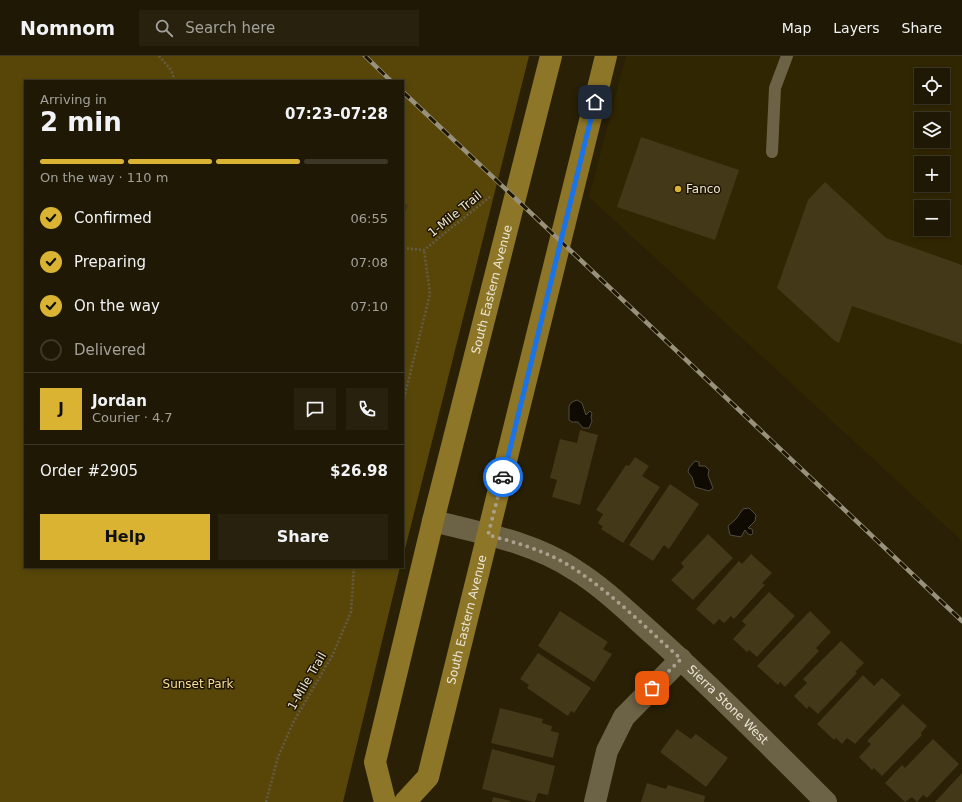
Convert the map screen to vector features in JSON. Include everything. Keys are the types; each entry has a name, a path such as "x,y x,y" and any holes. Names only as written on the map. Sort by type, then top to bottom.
{"main road":[{"name":"South Eastern Avenue","path":"385,802 374,762 433,521 551,56"},
{"name":"South Eastern Avenue","path":"405,802 428,777 606,56"}],"street":[{"name":"Sierra Stone West","path":"433,521 517,542 575,569 610,595 681,659 826,802"},
{"path":"595,802 607,751 624,717 681,659"}],"lane":[{"path":"772,152 775,88 787,56"}],"path":[{"path":"159,56 171,70 175,80"},
{"name":"1-Mile Trail","path":"404,248 424,250 498,191"},
{"name":"1-Mile Trail","path":"404,398 430,294 424,250"},
{"name":"1-Mile Trail","path":"266,802 281,750 294,721 332,656 351,612 354,568"}],"shaded area":[{"path":"626,56 962,56 962,541 589,197"},
{"path":"577,400 582,403 586,415 590,411 592,413 592,421 589,428 583,428 578,422 572,422 569,420 569,406 572,402"},
{"path":"695,461 699,462 699,466 705,466 709,470 708,475 713,488 709,491 695,487 692,477 688,472 689,468"},
{"path":"749,508 756,515 755,521 748,528 752,529 753,533 751,535 748,534 745,530 741,537 730,535 728,526 736,519 743,509"}],"green space":[{"name":"Sunset Park","path":"0,56 529,56 404,553 404,80 24,80 24,568 400,568 343,802 0,802"}],"building":[{"path":"641,137 739,170 715,240 617,207"},
{"path":"825,182 886,238 962,265 962,344 852,306 839,343 777,288 808,200"},
{"path":"404,203 408,206 404,212"},
{"path":"580,430 598,435 580,505 552,497 557,480 550,478 560,439 577,443"},
{"path":"635,457 649,466 642,476 660,487 623,543 601,529 603,527 598,523 603,514 596,510 626,465 629,466"},
{"path":"670,484 699,504 669,549 664,545 653,561 629,545"},
{"path":"708,534 733,558 693,600 671,580 684,567 681,563"},
{"path":"751,554 772,573 762,583 765,585 734,619 731,616 724,623 719,619 714,625 696,609 739,561 742,564"},
{"path":"769,592 795,616 757,657 749,650 747,652 733,639 746,625 742,621"},
{"path":"560,611 608,642 603,649 612,654 594,682 538,646"},
{"path":"810,611 831,632 816,648 819,651 785,687 780,682 778,685 757,666"},
{"path":"841,641 864,663 855,672 857,673 818,714 809,706 807,709 794,696 807,683 803,679"},
{"path":"538,653 591,688 574,713 571,711 568,716 527,688 529,685 520,679"},
{"path":"863,675 874,686 882,678 901,695 855,744 847,738 842,744 836,738 834,740 817,724"},
{"path":"903,704 927,726 921,733 922,735 882,776 874,768 872,770 859,757 871,744 867,741"},
{"path":"500,708 543,719 542,723 552,726 551,731 559,733 553,758 491,743"},
{"path":"677,729 691,739 696,734 728,758 706,787 660,752"},
{"path":"933,739 959,764 927,798 923,795 917,802 912,797 905,802 885,783 902,765 905,768"},
{"path":"492,749 555,766 548,795 538,793 535,802 533,802 482,789"},
{"path":"962,773 962,802 935,802"},
{"path":"647,783 666,789 668,785 705,796 704,802 641,802"},
{"path":"493,797 511,801 492,802"}],"railway":[{"path":"365,56 390,80"},
{"path":"404,93 962,621"}],"way so far":[{"path":"503,477 488,535 517,542 575,569 610,595 681,659 652,688"}],"place":[{"name":"Fanco","path":"678,189"}],"route":[{"path":"503,477 595,102"}]}
